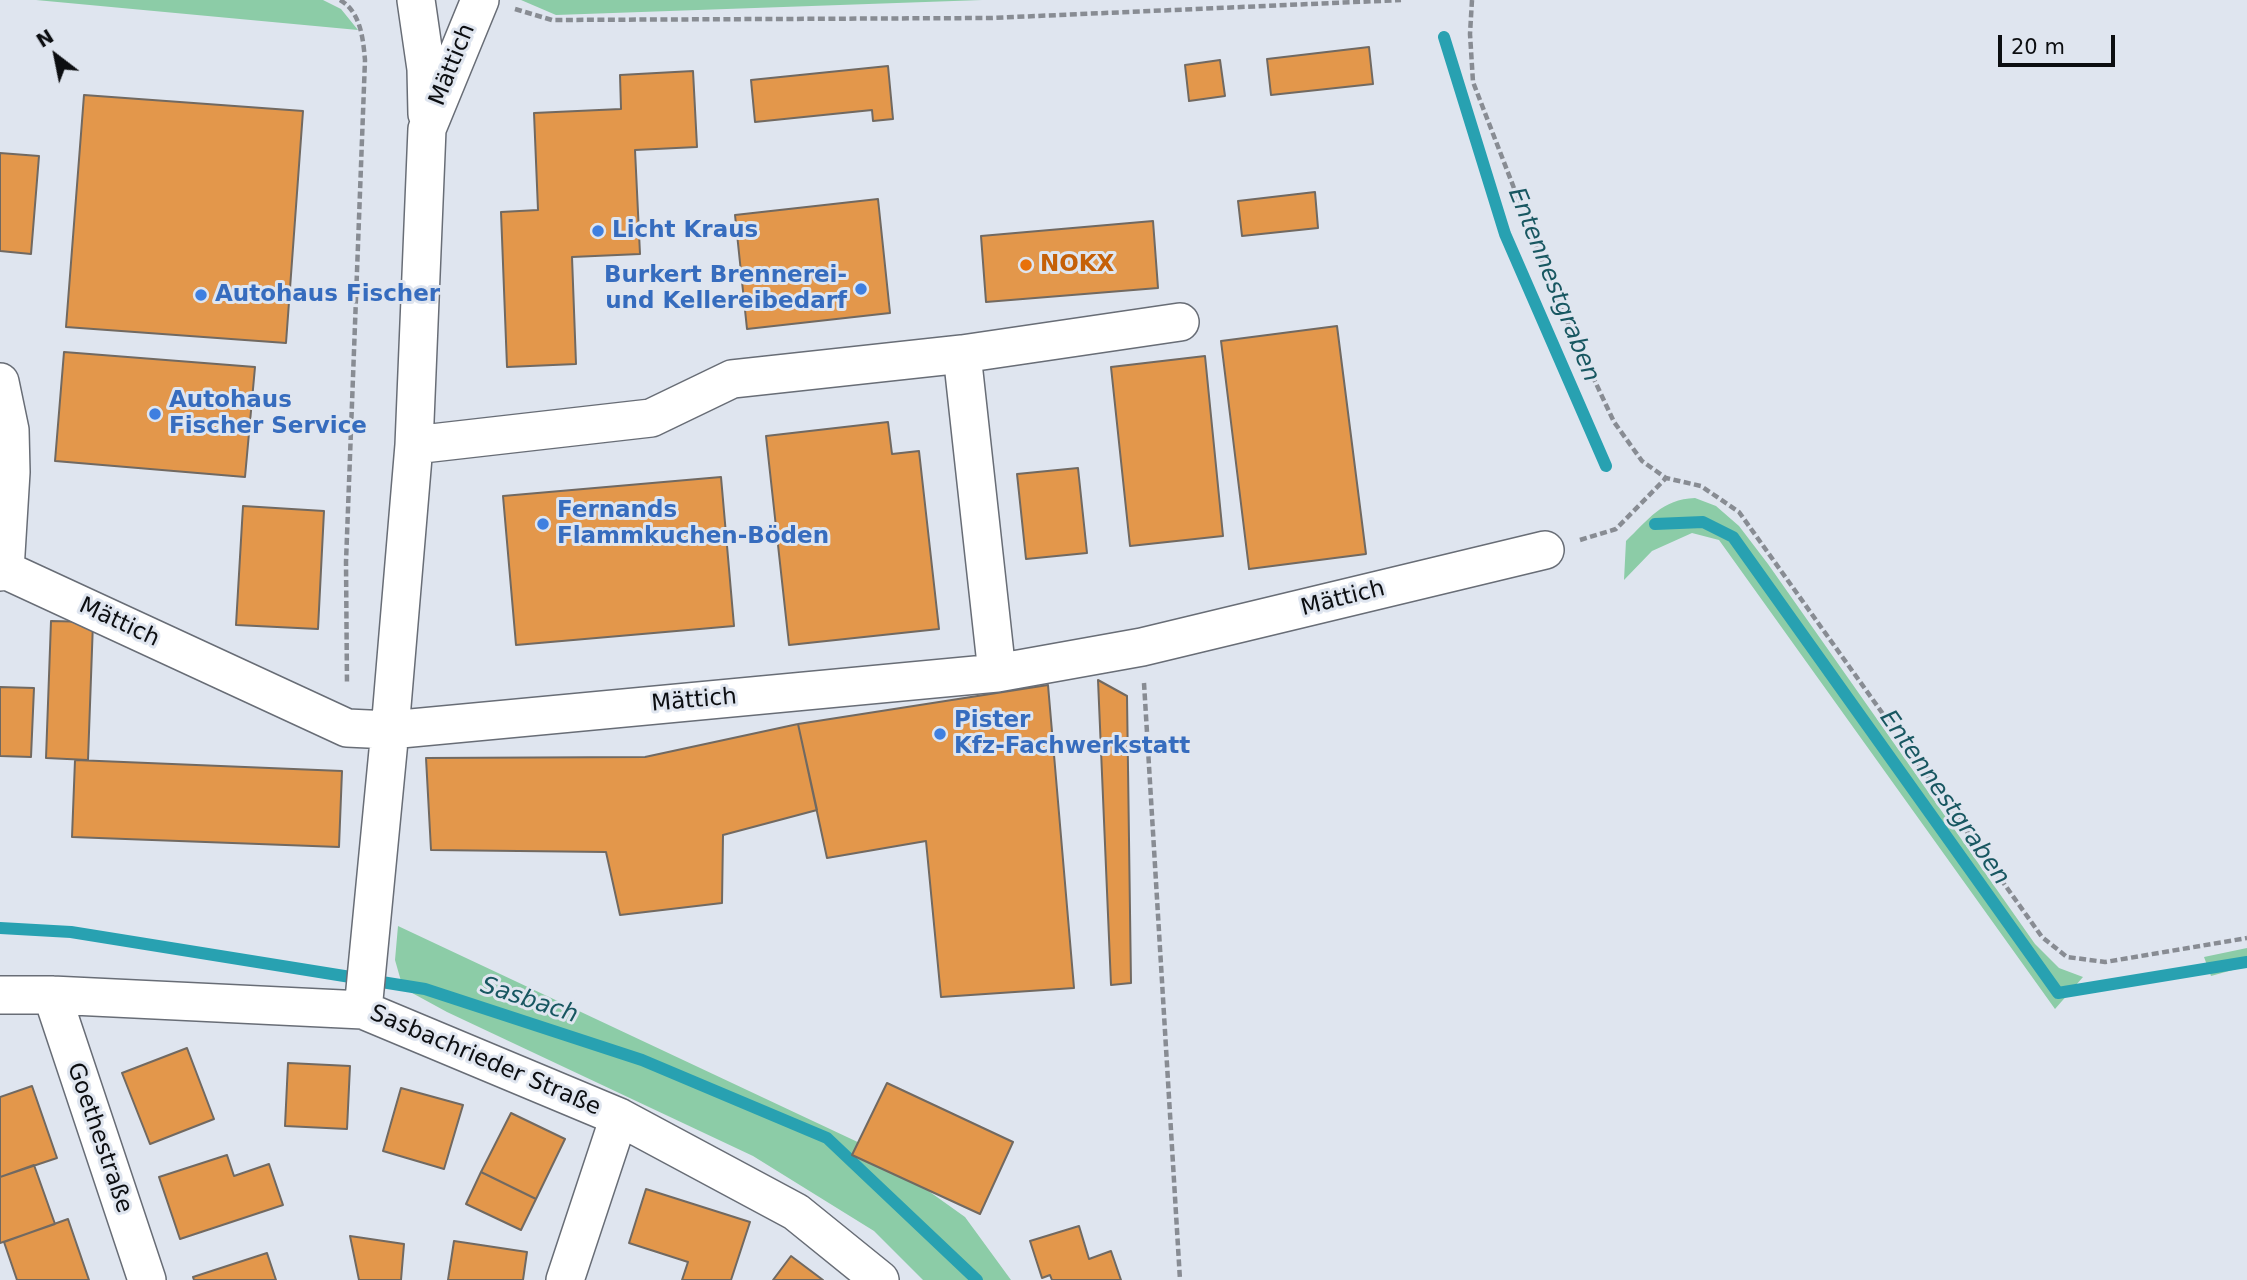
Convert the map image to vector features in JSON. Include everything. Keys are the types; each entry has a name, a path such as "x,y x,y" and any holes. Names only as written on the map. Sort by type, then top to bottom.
{"street":[{"name":"Mättich","path":"363,1001 390,730 414,445 427,130 426,69 416,0"},
{"name":"Mättich","path":"427,130 494,4"},
{"path":"414,445 651,418 732,379 962,354 1180,322"},
{"path":"962,354 997,673"},
{"name":"Mättich","path":"0,382 10,430 11,472 2,571 347,728 390,730 997,673 1142,647 1545,550"},
{"name":"Sasbachrieder Straße","path":"0,995 363,1001 619,1117 796,1212 880,1280"},
{"name":"Goethestraße","path":"52,995 147,1280"},
{"path":"565,1280 619,1117"}],"path":[{"path":"494,4 552,20 977,18 1401,0"},
{"path":"1472,0 1470,34 1473,82 1558,302 1614,422 1642,461 1666,478 1701,486 1739,512 2042,937 2067,957 2105,962 2247,938"},
{"path":"345,1 362,29 365,60 346,562 347,728"},
{"path":"1545,550 1616,529 1666,478"},
{"path":"1142,647 1180,1280"}],"green space":[{"path":"36,0 323,0 341,9 358,30"},
{"path":"521,0 982,0 556,15"},
{"path":"1695,498 1716,506 1739,526 2035,944 2059,968 2083,977 2055,1009 1719,540 1692,533 1652,551 1624,580 1626,541 1664,507 1683,499"},
{"path":"398,926 864,1145 965,1217 1011,1280 923,1280 874,1231 753,1156 447,1012 403,988 395,960"},
{"path":"2247,948 2247,966 2211,976 2204,957"}],"building":[{"path":"1369,47 1373,84 1271,95 1267,59"},
{"path":"1220,60 1225,96 1189,101 1185,65"},
{"path":"888,66 893,119 873,121 872,110 755,122 751,80"},
{"path":"693,71 697,147 635,150 640,254 572,257 576,364 507,367 501,212 538,210 534,113 621,109 620,75"},
{"path":"84,95 303,111 286,343 66,327"},
{"path":"0,153 39,156 31,254 0,251"},
{"path":"1315,192 1318,228 1242,236 1238,201"},
{"path":"878,199 890,313 747,329 735,215"},
{"path":"1153,221 1158,288 986,302 981,236"},
{"path":"1337,326 1366,554 1249,569 1221,341"},
{"name":"Autohaus Fischer Service","path":"64,352 255,367 245,477 55,461"},
{"path":"1205,356 1223,536 1130,546 1111,367"},
{"path":"888,422 892,454 919,451 939,629 789,645 766,436"},
{"path":"1078,468 1087,553 1026,559 1017,474"},
{"path":"721,477 734,626 516,645 503,496"},
{"path":"243,506 324,511 318,629 236,625"},
{"path":"51,621 93,622 88,760 46,758"},
{"path":"1098,680 1127,696 1131,983 1111,985"},
{"path":"1048,685 1074,988 941,997 926,841 827,858 798,724"},
{"path":"0,687 34,688 31,757 0,756"},
{"path":"798,724 817,810 723,835 722,903 620,915 606,852 431,850 426,758 645,757"},
{"path":"75,760 342,771 339,847 72,837"},
{"path":"187,1048 214,1119 150,1144 122,1073"},
{"path":"288,1063 350,1066 347,1129 285,1126"},
{"path":"887,1083 1013,1142 980,1214 852,1155"},
{"path":"32,1086 57,1158 0,1177 0,1097"},
{"path":"401,1088 463,1105 444,1169 383,1151"},
{"path":"511,1113 565,1139 536,1199 481,1172"},
{"path":"227,1155 234,1176 269,1164 283,1205 180,1239 159,1177"},
{"path":"34,1165 55,1224 0,1243 0,1177"},
{"path":"481,1172 536,1199 521,1230 466,1204"},
{"path":"646,1189 750,1222 731,1280 682,1280 688,1262 629,1243"},
{"path":"68,1219 89,1280 17,1280 4,1242"},
{"path":"1079,1226 1089,1259 1111,1251 1121,1280 1052,1280 1050,1275 1042,1278 1030,1241"},
{"path":"350,1236 404,1244 401,1280 359,1280"},
{"path":"454,1241 527,1252 523,1280 448,1280"},
{"path":"267,1253 276,1280 194,1280 193,1277"},
{"path":"791,1256 823,1280 773,1280"}],"waterway":[{"name":"Entennestgraben","path":"1444,37 1505,234 1606,466"},
{"name":"Entennestgraben","path":"1655,524 1703,522 1733,537 2058,993 2247,962"},
{"name":"Sasbach","path":"0,928 71,932 425,989 642,1060 827,1138 977,1280"}],"place":[{"name":"Licht Kraus","path":"598,231"},
{"name":"NOKX","path":"1026,265"},
{"name":"Burkert Brennerei- und Kellereibedarf","path":"861,289"},
{"name":"Autohaus Fischer","path":"201,295"},
{"name":"Autohaus Fischer Service","path":"155,414"},
{"name":"Fernands Flammkuchen-Böden","path":"543,524"},
{"name":"Pister Kfz-Fachwerkstatt","path":"940,734"}]}
